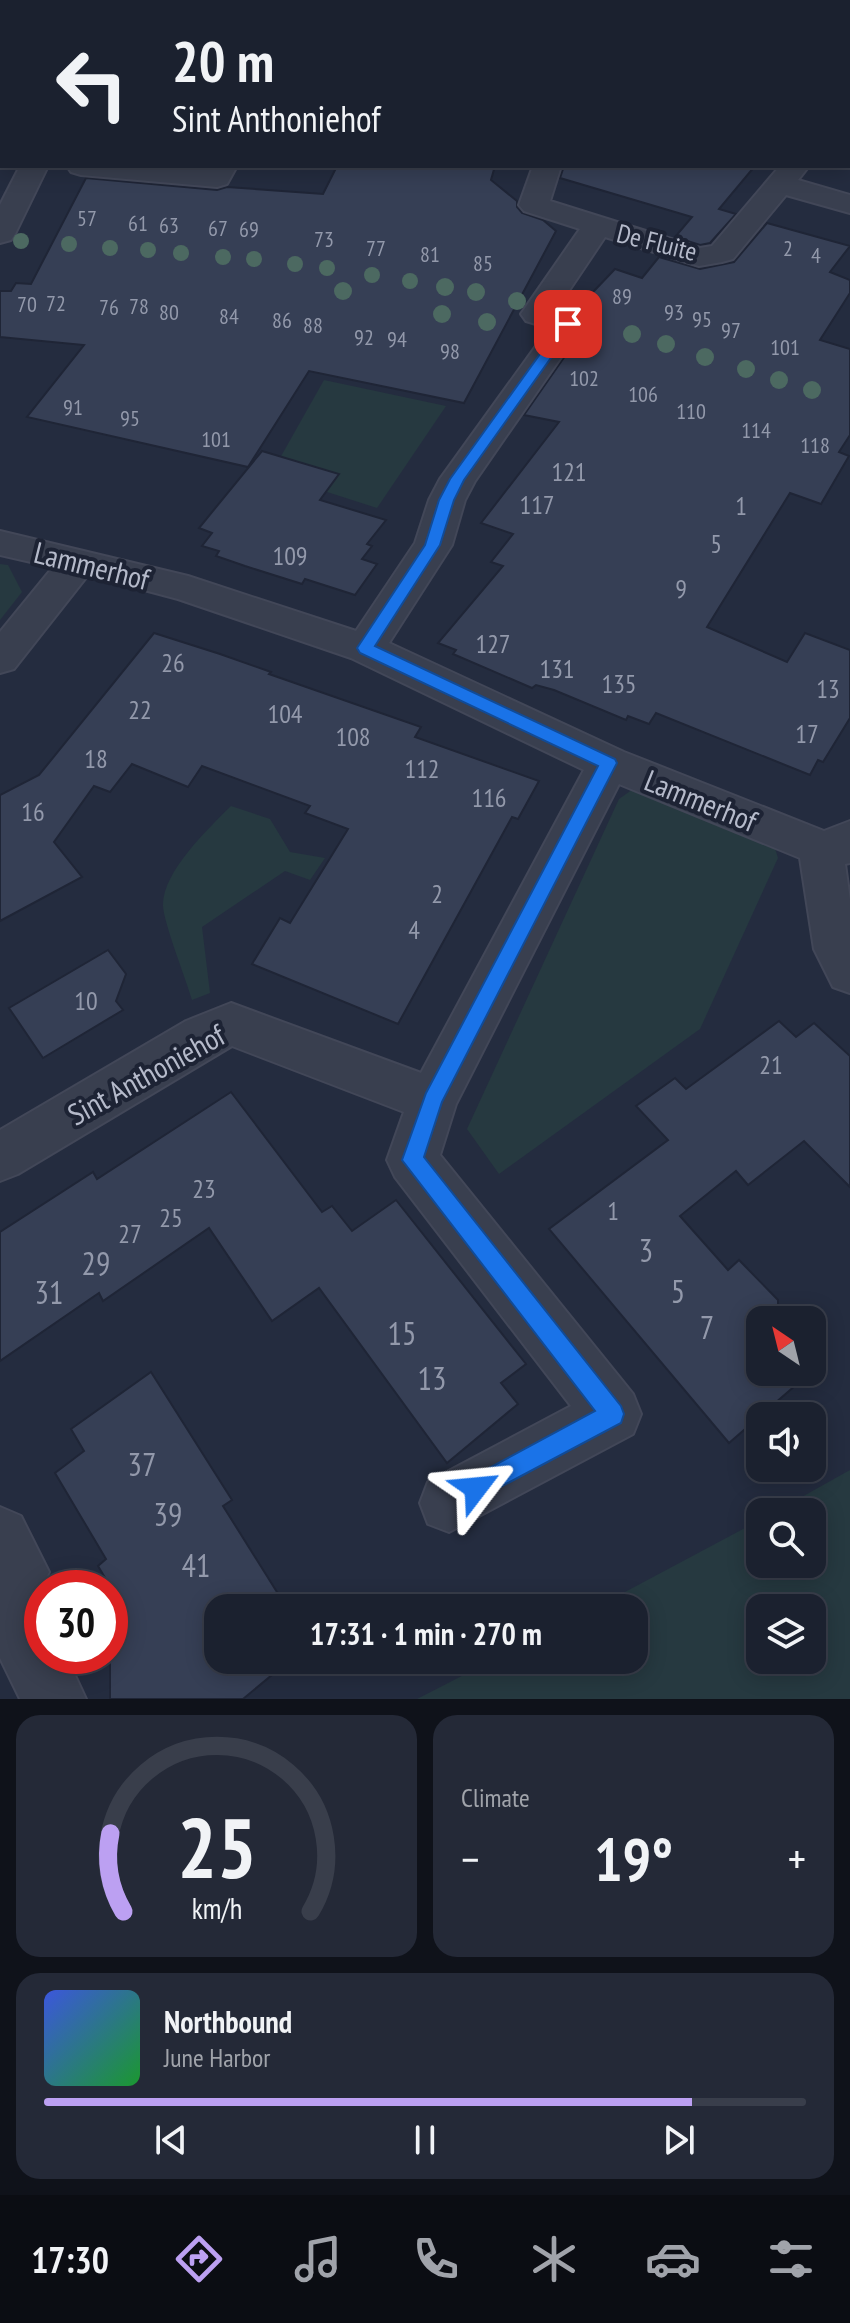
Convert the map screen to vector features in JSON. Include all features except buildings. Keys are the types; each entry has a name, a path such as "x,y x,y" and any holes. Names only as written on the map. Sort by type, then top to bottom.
{"street":[{"path":"0,234 33,168"},
{"path":"104,168 217,178 222,168"},
{"name":"De Fluite","path":"546,168 534,205 699,257 722,253 788,175 850,204"},
{"name":"De Fluite","path":"365,648 433,545 447,500 458,479 568,324 537,314 597,226"},
{"name":"Lammerhof","path":"0,543 188,589 365,648 609,763 835,843"},
{"path":"0,659 79,560"},
{"path":"449,1503 613,1414 413,1160 433,1100 609,763"},
{"path":"835,843 836,941 843,966 850,973"},
{"name":"Sint Anthoniehof","path":"0,1157 203,1036 231,1024 433,1100"},
{"path":"0,1537 19,1572 1,1598 54,1699"}],"shaded area":[{"path":"324,380 446,406 377,508 271,474"},
{"path":"0,564 8,565 22,592 0,620"},
{"path":"636,787 772,839 778,858 700,1029 499,1174 467,1129 619,799"},
{"path":"231,806 270,819 290,852 325,858 310,880 285,871 202,927 210,993 192,1000 164,914 165,893 178,865"},
{"path":"850,1470 850,1699 417,1699 466,1674 648,1674 648,1594 621,1594 746,1527 746,1578 826,1578 826,1498 800,1498"}],"route":[{"path":"476,1488 613,1414 413,1160 433,1100 609,763 365,648 433,545 447,500 458,479 568,324"}]}
